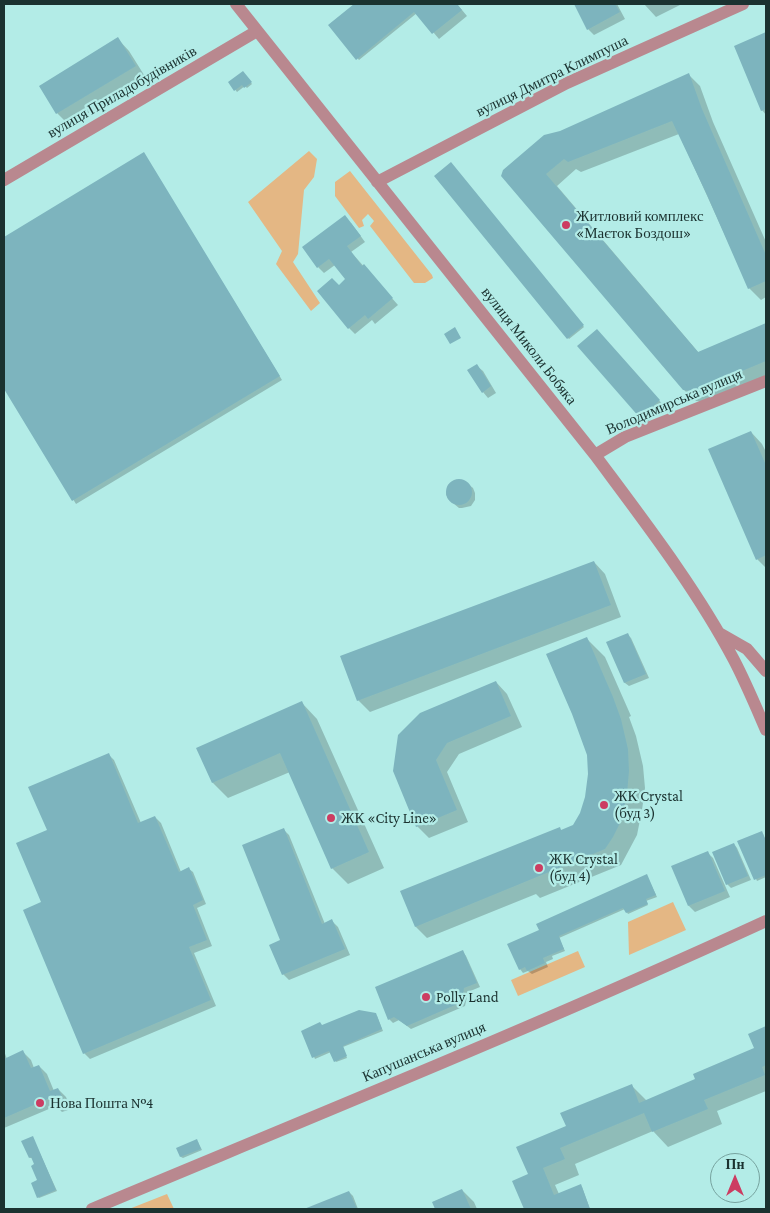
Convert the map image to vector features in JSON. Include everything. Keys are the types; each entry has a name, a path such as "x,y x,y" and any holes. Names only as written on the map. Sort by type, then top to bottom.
{"street":[{"name":"вулиця Миколи Бобяка","path":"236,4 595,455 648,526 719,632 735,661 766,730"},
{"name":"вулиця Дмитра Климпуша","path":"377,182 567,83 743,4"},
{"name":"вулиця Приладобудівників","path":"4,180 257,31"},
{"name":"Володимирська вулиця","path":"595,455 625,438 766,381"},
{"path":"719,632 747,649 766,671"},
{"name":"Капушанська вулиця","path":"92,1209 329,1109 411,1077 766,921"}],"shaded area":[{"path":"309,151 317,159 314,177 304,190 298,254 293,262 320,303 311,311 276,264 282,251 248,202"},
{"path":"350,171 433,278 425,283 414,283 370,226 374,221 368,214 362,220 364,226 359,228 335,196 335,182"},
{"path":"673,902 686,930 629,955 628,922"},
{"path":"578,951 585,967 518,996 511,980"},
{"path":"167,1194 174,1209 129,1209"}],"building":[{"path":"354,4 457,4 462,10 432,34 414,12 356,60 328,25"},
{"path":"574,4 615,4 620,12 587,30"},
{"path":"766,32 766,109 761,111 734,46"},
{"path":"118,37 136,66 56,114 39,86"},
{"path":"243,71 252,82 244,88 242,85 234,91 228,82"},
{"name":"Житловий комплекс «Маєток Боздош»","path":"689,73 702,109 766,255 766,281 748,289 672,121 568,162 564,159 546,174 698,352 766,323 766,361 694,391 683,390 501,176 503,170 544,135 560,131"},
{"path":"144,152 280,376 72,501 4,389 4,237"},
{"path":"451,162 584,325 567,339 434,176"},
{"path":"345,215 361,236 347,246 362,266 364,264 393,298 368,319 365,315 348,329 317,291 332,278 339,285 345,279 329,259 317,268 302,247"},
{"path":"455,327 461,338 450,344 444,334"},
{"path":"597,329 660,400 640,418 577,346"},
{"path":"477,364 491,386 482,393 467,370"},
{"path":"751,431 766,465 766,555 756,560 708,449"},
{"path":"459,479 468,483 472,492 468,501 459,505 450,501 446,492 450,483"},
{"path":"594,561 611,605 357,701 340,656"},
{"path":"628,633 646,674 624,683 606,642"},
{"path":"587,637 613,697 621,719 628,749 627,794 622,819 613,837 605,849 415,927 400,891 560,827 561,830 573,825 580,813 585,797 588,774 587,755 572,714 546,654"},
{"path":"496,681 511,716 447,743 436,760 457,810 416,827 393,771 398,735 420,713"},
{"name":"ЖК «City Line»","path":"302,701 369,852 331,869 280,753 212,783 196,748"},
{"path":"109,753 138,823 155,816 179,872 189,867 203,900 193,905 207,940 189,947 211,1000 83,1054 23,910 41,902 16,843 47,830 28,787"},
{"path":"284,828 322,924 332,919 345,949 282,975 269,945 280,940 242,845"},
{"path":"762,831 766,841 766,875 754,880 737,841"},
{"path":"734,843 748,876 726,885 712,852"},
{"path":"708,851 725,891 688,906 671,866"},
{"path":"647,874 656,895 646,899 648,904 626,913 623,908 559,936 564,949 543,958 545,963 527,971 525,967 519,970 507,944 539,930 536,924"},
{"path":"463,950 477,983 464,988 462,1002 407,1026 394,1017 388,1020 375,987"},
{"path":"359,1010 376,1013 382,1029 343,1046 347,1056 334,1062 329,1051 312,1058 301,1031 320,1022 322,1025"},
{"path":"766,1026 766,1065 762,1067 765,1075 704,1100 708,1109 652,1132 644,1113 560,1148 565,1159 543,1168 554,1195 581,1184 590,1209 524,1209 512,1181 528,1174 516,1147 566,1126 560,1113 632,1084 639,1103 695,1079 693,1074 754,1048 748,1034"},
{"path":"23,1050 31,1068 39,1065 50,1091 58,1088 64,1101 53,1105 50,1098 4,1118 4,1059"},
{"path":"33,1136 56,1190 37,1198 31,1183 37,1180 31,1166 34,1164 21,1141"},
{"path":"197,1139 201,1149 180,1157 176,1148"},
{"path":"462,1189 471,1209 435,1209 432,1202"},
{"path":"349,1191 357,1209 304,1209"}],"place":[{"name":"Житловий комплекс «Маєток Боздош»","path":"566,225"},
{"name":"ЖК Crystal (буд 3)","path":"604,805"},
{"name":"ЖК «City Line»","path":"331,818"},
{"name":"ЖК Crystal (буд 4)","path":"539,868"},
{"name":"Polly Land","path":"426,997"},
{"name":"Нова Пошта №4","path":"40,1103"}]}
